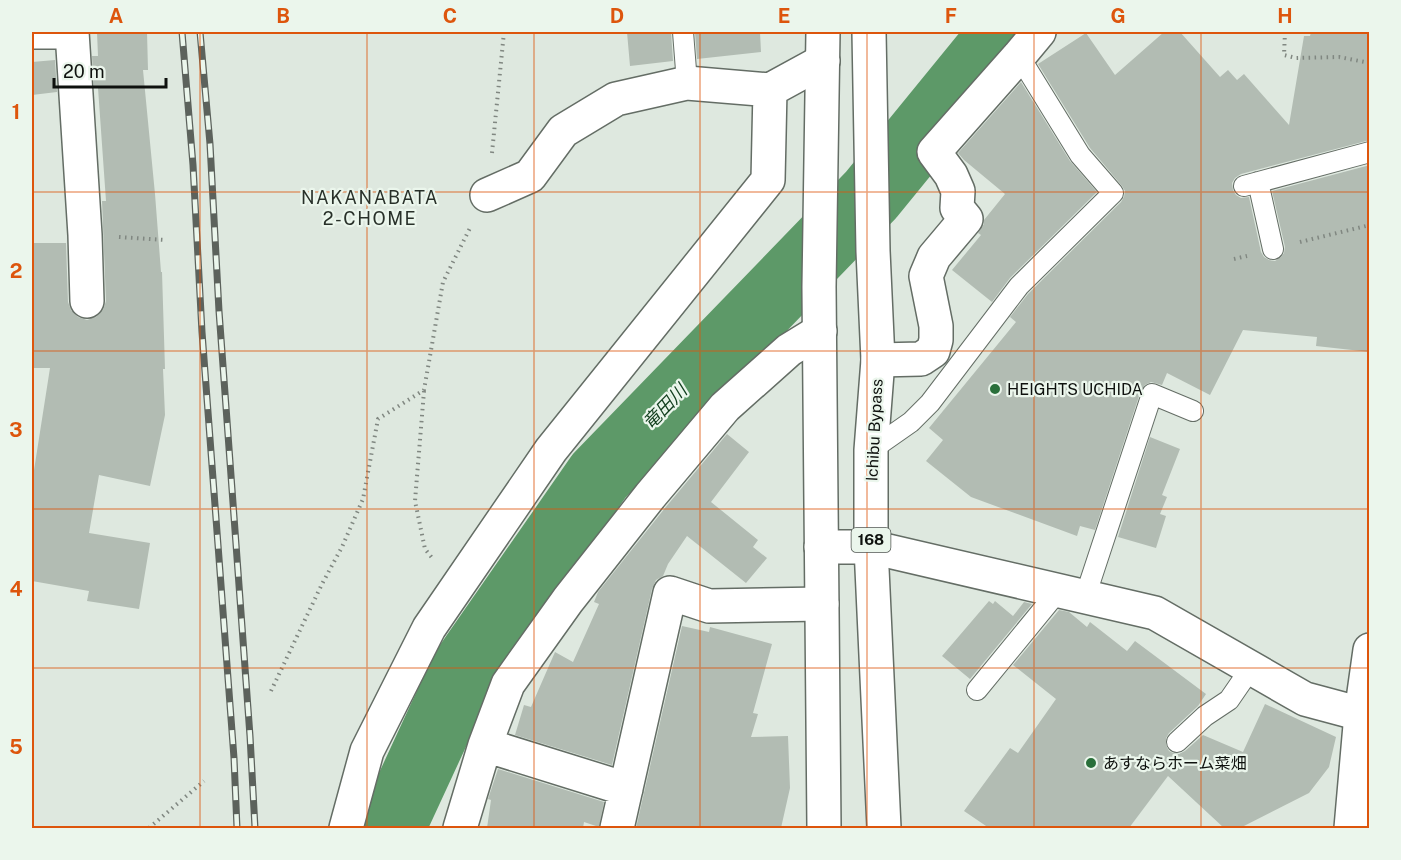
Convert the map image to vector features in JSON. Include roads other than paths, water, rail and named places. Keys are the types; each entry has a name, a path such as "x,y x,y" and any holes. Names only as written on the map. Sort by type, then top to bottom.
{"main road":[{"path":"32,32 72,32 86,235 87,301"},
{"name":"Ichibu Bypass","path":"876,38 873,251 878,360 871,450 871,547 884,828"},
{"path":"878,360 921,359 933,351 936,326 926,276 934,257 966,219 957,208 958,191 951,175 934,152 1029,44"},
{"path":"487,195 530,176 563,131 616,99 687,83 770,90 823,46"},
{"path":"823,46 819,287 824,828"},
{"path":"346,828 367,751 429,628 551,450 768,180 770,90"},
{"path":"460,828 485,745 508,684 568,600 724,407 789,350 820,332"},
{"path":"821,547 871,547 1155,613 1305,699 1361,714"},
{"path":"617,828 670,593 709,606 822,604"},
{"path":"1351,828 1361,714 1370,650"},
{"path":"485,745 626,789"}],"lane":[{"path":"683,32 687,83"},
{"path":"871,450 918,416 1019,286 1113,193 1080,155 1029,44"},
{"path":"1273,249 1251,184 1370,152"},
{"path":"977,690 1072,593 1152,394 1193,411"},
{"path":"1177,742 1205,716 1229,700 1251,668"}],"waterway":[{"name":"竜田川","path":"391,828 464,670 599,476 871,195 1004,32"}],"railway":[{"path":"182,32 234,758 237,828"},
{"path":"200,32 210,144 219,311 255,828"}],"place":[{"name":"HEIGHTS UCHIDA","path":"995,389"},
{"name":"あすならホーム菜畑","path":"1091,763"}],"district":[{"name":"NAKANABATA 2-CHOME","path":"370,208"}]}
